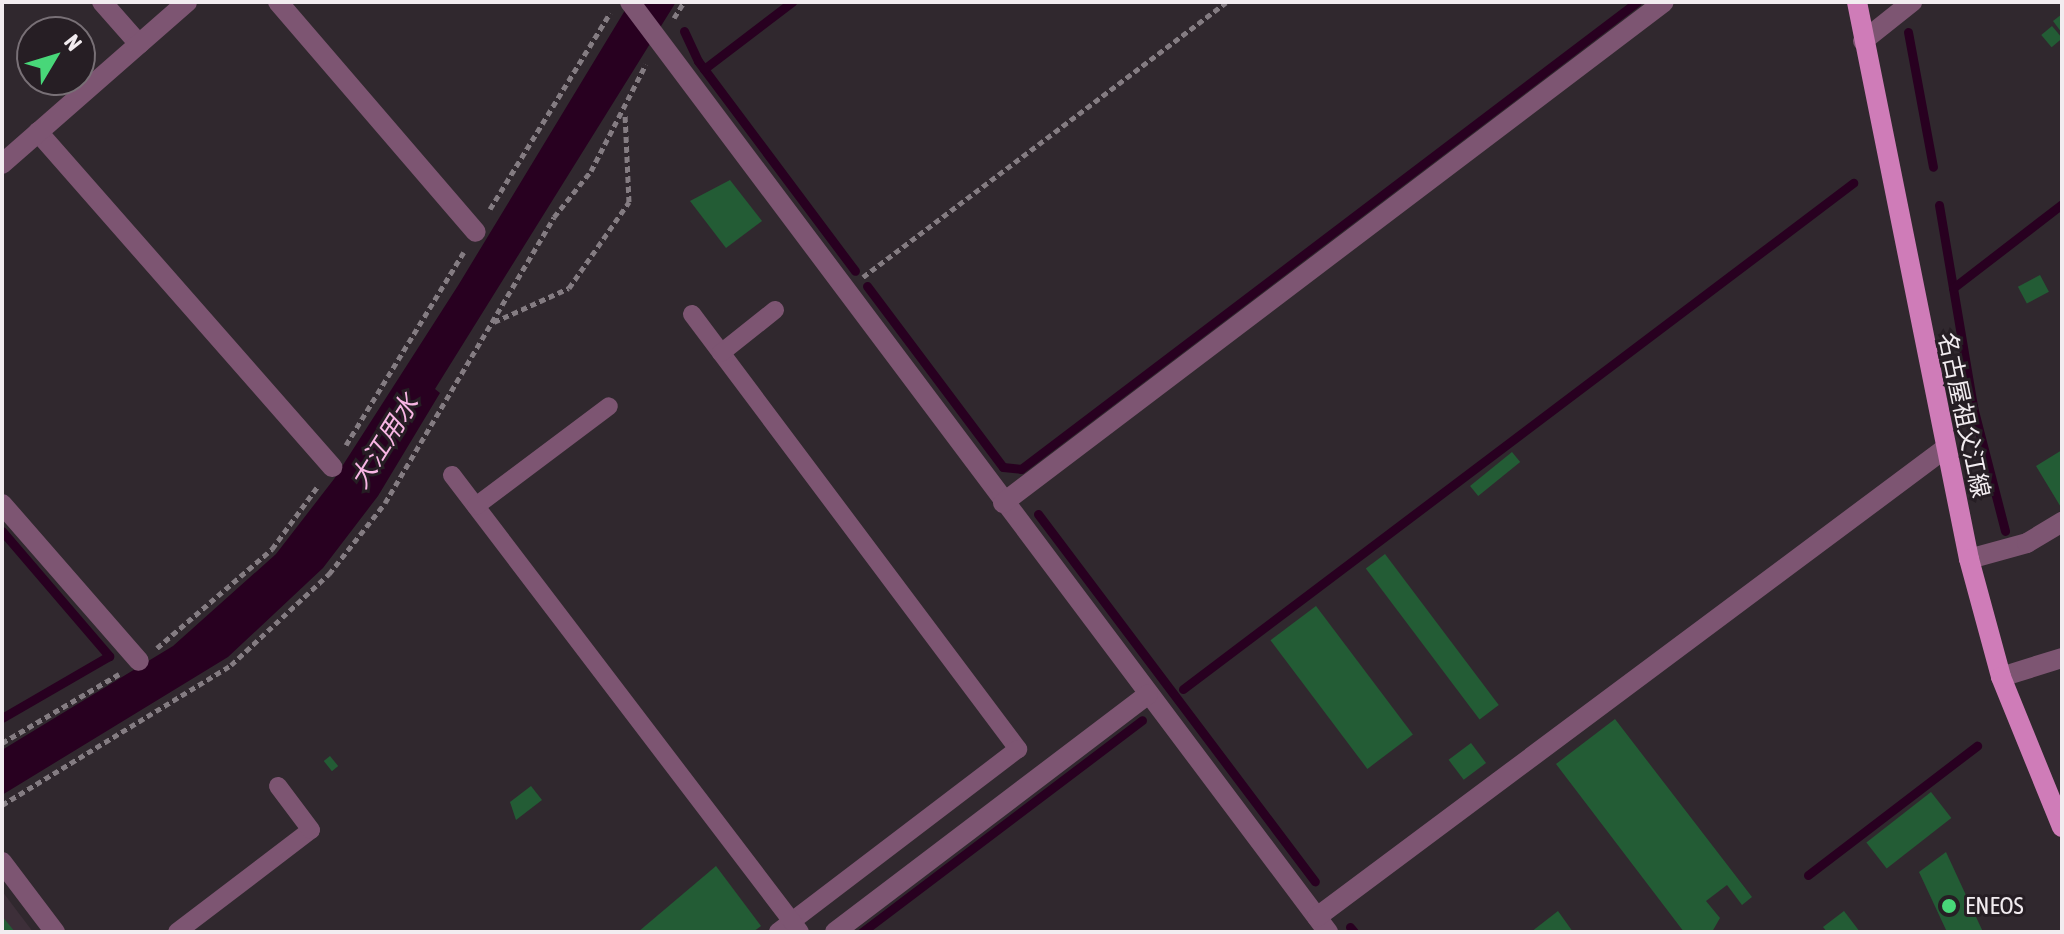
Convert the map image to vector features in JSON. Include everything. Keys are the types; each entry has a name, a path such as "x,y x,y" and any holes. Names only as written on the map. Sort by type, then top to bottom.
{"main road":[{"name":"名古屋祖父江線","path":"1857,2 1943,450 1969,559 2001,677 2062,827"}],"street":[{"path":"102,2 139,44"},
{"path":"2,164 187,2"},
{"path":"278,2 476,232"},
{"path":"630,2 661,38 844,291 1322,925 1943,450"},
{"path":"1003,503 1664,2"},
{"path":"1863,41 1912,2"},
{"path":"38,132 332,467"},
{"path":"2,504 139,661"},
{"path":"1969,559 2027,543 2062,522"},
{"path":"2001,677 2062,658"},
{"path":"835,932 1148,694"},
{"path":"2,862 55,932"}],"lane":[{"path":"721,353 775,310"},
{"path":"452,475 790,928 1018,749 692,314"},
{"path":"476,506 609,406"},
{"path":"177,932 311,830 278,786"}],"path":[{"path":"2,743 139,661 272,549 332,467 617,2"},
{"path":"2,805 231,665 329,574 385,503 492,322 624,112 661,38 684,2"},
{"path":"844,291 1226,2"},
{"path":"492,322 569,288 629,202 624,112"}],"shaded area":[{"path":"2,891 33,932 2,932"}],"water":[{"name":"大江用水","path":"630,2 676,2 435,389 440,393 378,496 323,568 228,657 2,795 2,750 173,646 276,554 334,479 459,284"}],"building":[{"path":"2062,14 2062,33 2053,21"},
{"path":"2052,26 2062,38 2052,47 2041,35"},
{"path":"730,180 762,221 726,248 690,201"},
{"path":"2040,275 2049,292 2027,304 2018,287"},
{"path":"2062,450 2062,509 2036,466"},
{"path":"1512,452 1520,462 1478,496 1470,486"},
{"path":"1385,554 1499,705 1480,719 1366,568"},
{"path":"1316,606 1413,735 1367,769 1270,640"},
{"path":"1615,719 1752,897 1742,905 1727,885 1706,901 1720,918 1712,932 1684,932 1556,764"},
{"path":"1471,743 1486,763 1464,780 1449,760"},
{"path":"330,756 338,766 332,771 324,761"},
{"path":"531,786 542,800 516,820 510,802"},
{"path":"1931,792 1951,818 1887,868 1866,842"},
{"path":"1946,852 1983,932 1947,932 1919,872"},
{"path":"716,866 761,926 753,932 638,932"},
{"path":"1558,911 1573,932 1531,932"},
{"path":"1844,911 1860,932 1827,932 1823,927"},
{"path":"2,916 15,932 2,932"}],"waterway":[{"path":"704,69 792,2"},
{"path":"867,286 1003,467 1021,469 1637,2"},
{"path":"684,31 698,61 855,271"},
{"path":"1908,32 1933,167"},
{"path":"1183,689 1853,183"},
{"path":"1953,288 2062,204"},
{"path":"1939,205 1973,407 2005,531"},
{"path":"1038,514 1315,881"},
{"path":"2,531 109,656 2,718"},
{"path":"862,932 1142,720"},
{"path":"1808,875 1977,746"},
{"path":"1350,927 1354,932"}],"place":[{"name":"ENEOS","path":"1949,906"}]}
